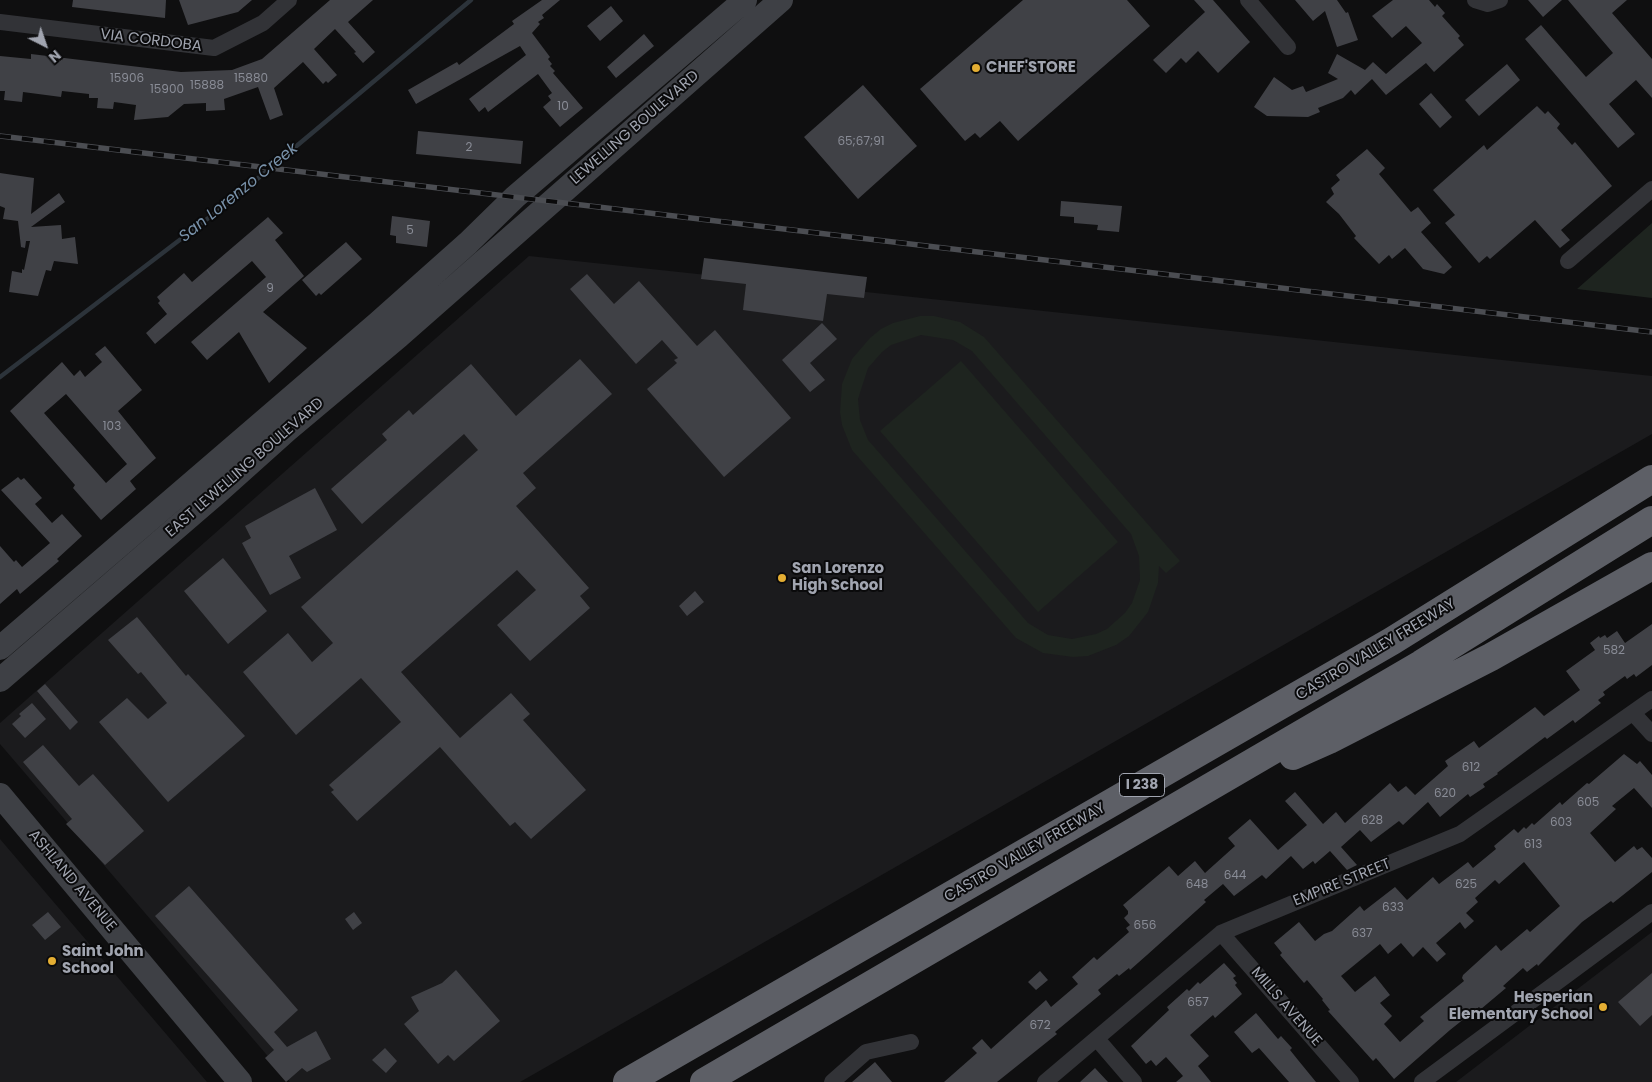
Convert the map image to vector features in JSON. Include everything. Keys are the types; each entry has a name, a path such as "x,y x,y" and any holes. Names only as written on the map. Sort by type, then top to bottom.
{"highway":[{"name":"CASTRO VALLEY FREEWAY","path":"627,1082 1377,650 1509,570 1652,478"},
{"name":"I 238","path":"704,1082 1468,636 1652,520"},
{"path":"1207,787 1285,760 1328,740 1490,657 1652,566"}],"main road":[{"name":"LEWELLING BOULEVARD","path":"468,243 515,198 745,0"},
{"name":"LEWELLING BOULEVARD","path":"489,256 782,0"},
{"name":"EAST LEWELLING BOULEVARD","path":"0,648 468,243"},
{"name":"EAST LEWELLING BOULEVARD","path":"0,680 489,256"},
{"path":"216,460 233,478"},
{"name":"ASHLAND AVENUE","path":"0,795 240,1082"}],"street":[{"name":"VIA CORDOBA","path":"0,22 214,48 263,23 289,0"},
{"path":"1248,0 1288,47"},
{"path":"1475,0 1488,4 1500,0"},
{"path":"1568,261 1652,189"},
{"name":"EMPIRE STREET","path":"1045,1082 1221,932 1460,834 1652,699"},
{"path":"1634,713 1652,734"},
{"path":"1422,1082 1652,912"},
{"name":"MILLS AVENUE","path":"1221,932 1351,1082"},
{"path":"1097,1039 1134,1082"},
{"path":"832,1082 866,1052 911,1042"}],"shaded area":[{"path":"1652,223 1652,298 1577,289"},
{"name":"San Lorenzo High School","path":"529,256 1652,376 1652,434 520,1082 290,1082 0,744 0,723"},
{"path":"920,316 934,316 960,322 984,337 1180,561 1166,573 1159,566 1158,583 1148,612 1129,636 1116,645 1088,656 1073,657 1043,653 1016,638 852,450 842,425 840,412 842,384 852,359 870,338 881,329 893,323","holes":["921,335 953,340 972,351 1131,534 1139,556 1140,580 1132,603 1125,613 1107,629 1096,634 1072,639 1048,635 1028,623 868,440 860,420 858,399 868,368 891,345"]},
{"path":"961,361 1118,542 1038,612 880,431"},
{"name":"Saint John School","path":"0,839 207,1082 0,1082"},
{"name":"Hesperian Elementary School","path":"1652,932 1652,1082 1456,1082"}],"building":[{"path":"73,0 166,0 165,18 72,7"},
{"path":"179,0 252,0 238,12 188,25"},
{"path":"330,0 373,0 348,22 375,52 363,63 354,53 356,52 335,29 314,49 337,75 328,83 326,81 323,84 303,62 274,88 283,115 270,120 258,87 224,99 225,110 206,111 206,103 184,104 168,117 134,120 136,105 114,102 113,109 97,108 98,98 89,98 89,94 62,91 61,97 23,92 22,102 4,100 5,91 0,91 0,56 31,59 31,54 181,72 232,70 262,59"},
{"path":"542,0 560,0 542,15 544,18 538,22 540,24 532,33 550,57 548,59 552,64 550,66 555,71 553,73 583,108 560,127 543,107 551,100 548,96 552,93 538,74 488,112 485,107 479,112 469,99 526,55 520,46 416,104 408,90 457,62 459,65 514,24 512,21"},
{"path":"1023,0 1127,0 1150,26 1018,141 1000,121 980,138 975,133 965,141 920,89"},
{"path":"1194,0 1213,0 1250,42 1218,73 1198,51 1186,63 1181,58 1166,73 1153,60 1205,12"},
{"path":"1295,0 1337,0 1346,13 1348,12 1358,40 1337,47 1325,11 1313,21"},
{"path":"1393,0 1429,0 1435,7 1437,4 1445,13 1442,16 1460,36 1458,38 1464,45 1434,72 1426,63 1386,95 1372,79 1355,95 1351,90 1343,98 1318,108 1320,112 1308,117 1267,116 1254,107 1274,77 1292,90 1303,86 1306,92 1338,79 1328,73 1337,54 1365,70 1373,62 1386,74 1422,43 1406,26 1392,38 1372,16"},
{"path":"1528,0 1562,0 1543,17"},
{"path":"1568,0 1627,0 1612,13 1652,59 1652,98 1636,80 1609,104 1635,134 1618,148 1525,39 1541,25 1586,77 1613,53"},
{"path":"611,6 623,21 600,41 587,26"},
{"path":"644,34 654,46 616,78 607,67"},
{"path":"1507,64 1520,80 1479,116 1465,100"},
{"path":"863,85 917,146 858,199 804,137"},
{"path":"1431,93 1452,117 1440,128 1419,104"},
{"path":"1537,106 1545,114 1548,111 1560,124 1557,128 1572,145 1575,142 1612,186 1561,230 1570,240 1560,248 1535,220 1490,259 1487,256 1479,263 1445,223 1455,215 1433,190 1484,145 1487,150"},
{"path":"418,131 523,141 521,164 416,154"},
{"path":"1367,149 1385,168 1379,174 1411,212 1418,207 1431,223 1421,232 1452,267 1444,274 1423,269 1405,248 1392,259 1389,255 1379,264 1354,238 1356,236 1339,214 1326,202 1334,194 1331,188 1340,180 1336,175"},
{"path":"0,173 34,178 31,214 59,193 65,202 31,227 61,225 62,239 75,237 78,264 54,261 51,271 46,270 38,296 9,292 12,271 22,273 22,269 24,270 30,241 26,241 25,248 21,247 18,221 3,219 5,208 0,206"},
{"path":"1061,201 1122,206 1119,232 1097,230 1098,225 1074,223 1074,217 1060,216"},
{"path":"392,216 430,221 427,247 396,243 396,236 390,235"},
{"path":"268,217 283,233 275,240 304,276 263,312 307,348 269,383 239,332 207,360 191,342 266,277 252,261 155,344 146,333 167,314 158,303 160,301 157,297 184,273 192,282"},
{"path":"346,242 362,259 321,295 319,293 316,296 302,280"},
{"path":"704,258 867,277 864,298 827,294 823,321 743,310 746,284 701,279"},
{"path":"587,274 614,304 639,281 697,346 715,330 791,418 724,477 647,389 677,363 674,360 678,358 662,340 636,364 570,289"},
{"path":"822,323 837,339 810,363 825,380 810,392 782,360"},
{"path":"105,346 142,390 118,411 156,458 130,481 136,489 101,520 73,488 75,485 10,411 62,362 74,376 80,370 85,377 102,362 95,354","holes":["66,394 127,464 106,483 44,413"]},
{"path":"580,359 612,394 523,473 536,488 516,506 589,588 580,596 590,608 530,661 497,625 536,590 517,570 401,672 460,738 511,693 530,714 523,720 586,790 531,839 515,822 510,826 440,747 357,821 331,792 334,790 329,785 401,722 361,678 296,735 243,672 288,633 312,662 333,643 301,607 478,450 464,434 362,524 331,489 387,440 382,434 409,410 413,415 471,364 516,416"},
{"path":"18,477 21,480 24,478 42,498 35,504 52,523 62,514 82,536 57,559 59,561 20,594 17,589 0,604 0,546 14,562 16,560 22,567 50,543 1,490"},
{"path":"315,488 337,530 289,556 301,578 270,595 242,543 251,538 245,526"},
{"path":"223,558 267,611 228,644 184,591"},
{"path":"695,591 704,602 687,616 679,606"},
{"path":"137,617 186,676 188,674 245,736 168,802 99,722 127,698 148,719 167,703 141,672 138,674 108,640"},
{"path":"1652,624 1652,665 1636,677 1634,674 1627,679 1625,676 1603,692 1605,695 1598,700 1601,703 1575,723 1573,720 1547,739 1545,737 1483,784 1485,787 1470,797 1468,794 1440,817 1428,802 1403,825 1399,821 1371,842 1360,830 1341,847 1357,865 1347,870 1330,851 1315,864 1313,861 1303,869 1291,856 1266,879 1262,875 1234,896 1223,884 1204,900 1206,902 1130,970 1129,968 1119,976 1117,974 1098,990 1101,994 1055,1032 1057,1034 997,1082 944,1082 977,1053 972,1048 982,1039 991,1049 1046,1000 1051,1007 1078,984 1072,977 1094,957 1097,960 1129,932 1126,928 1130,925 1124,918 1128,911 1123,905 1169,866 1178,876 1195,861 1205,873 1235,846 1228,838 1250,819 1278,850 1307,825 1285,801 1295,792 1323,824 1336,812 1345,823 1390,783 1398,792 1406,786 1415,795 1448,766 1445,761 1474,741 1479,748 1535,707 1544,716 1580,690 1566,671 1595,650 1590,643 1599,636 1600,638 1605,635 1607,638 1617,631 1625,643"},
{"path":"45,684 78,722 70,730 37,691"},
{"path":"32,703 46,719 25,738 12,724 21,716 19,714"},
{"path":"43,745 79,786 93,774 144,831 105,865 66,824 72,819 23,762"},
{"path":"1624,754 1637,764 1640,761 1652,775 1652,808 1634,788 1612,806 1616,809 1590,833 1615,862 1634,846 1637,850 1642,847 1652,858 1652,872 1613,903 1611,901 1582,922 1538,966 1537,964 1527,972 1523,968 1503,986 1506,988 1481,1009 1479,1007 1450,1030 1394,1079 1376,1058 1373,1061 1328,1011 1330,1010 1323,999 1307,980 1304,983 1280,955 1282,953 1274,943 1299,922 1315,941 1332,931 1360,906 1364,911 1395,887 1407,900 1433,877 1439,884 1468,862 1473,868 1496,849 1494,846 1514,829 1518,833 1532,823 1534,825 1560,802 1562,805 1587,783 1589,784","holes":["1524,862 1560,906 1530,932 1527,929 1501,951 1496,945 1463,975 1464,981 1420,1017 1424,1021 1400,1042 1384,1024 1392,1016 1380,1003 1390,995 1375,976 1355,992 1341,976 1380,944 1388,954 1401,943 1413,957 1423,947 1437,962 1446,954 1436,943 1460,922 1465,929 1474,921 1466,913 1478,902 1475,898 1495,880 1499,884"]},
{"path":"189,886 298,1010 274,1032 287,1047 316,1031 331,1059 307,1072 302,1068 286,1082 265,1058 274,1050 155,916"},
{"path":"48,912 61,927 45,940 32,925"},
{"path":"354,912 362,923 353,930 345,919"},
{"path":"1224,963 1236,976 1233,978 1237,983 1235,985 1242,994 1215,1018 1213,1015 1190,1035 1209,1056 1198,1066 1211,1082 1176,1082 1183,1076 1166,1057 1156,1066 1151,1060 1146,1064 1131,1046 1169,1010 1167,1007 1187,989 1189,991 1198,982 1200,984"},
{"path":"456,970 500,1021 454,1061 448,1055 438,1064 404,1024 419,1011 411,997 442,983"},
{"path":"1040,971 1048,980 1036,990 1028,982"},
{"path":"1652,973 1652,1015 1640,1026 1618,1002"},
{"path":"1256,1013 1278,1039 1281,1036 1292,1048 1290,1050 1316,1082 1289,1082 1259,1048 1252,1053 1234,1032"},
{"path":"385,1048 397,1061 386,1073 372,1060"},
{"path":"875,1062 892,1082 852,1082"},
{"path":"1095,1068 1108,1082 1080,1082"}],"waterway":[{"name":"San Lorenzo Creek","path":"0,377 232,200 471,0"}],"railway":[{"path":"0,136 1652,332"}],"place":[{"name":"CHEF'STORE","path":"976,68"},
{"name":"San Lorenzo High School","path":"782,578"},
{"name":"Saint John School","path":"52,961"},
{"name":"Hesperian Elementary School","path":"1603,1007"}]}
